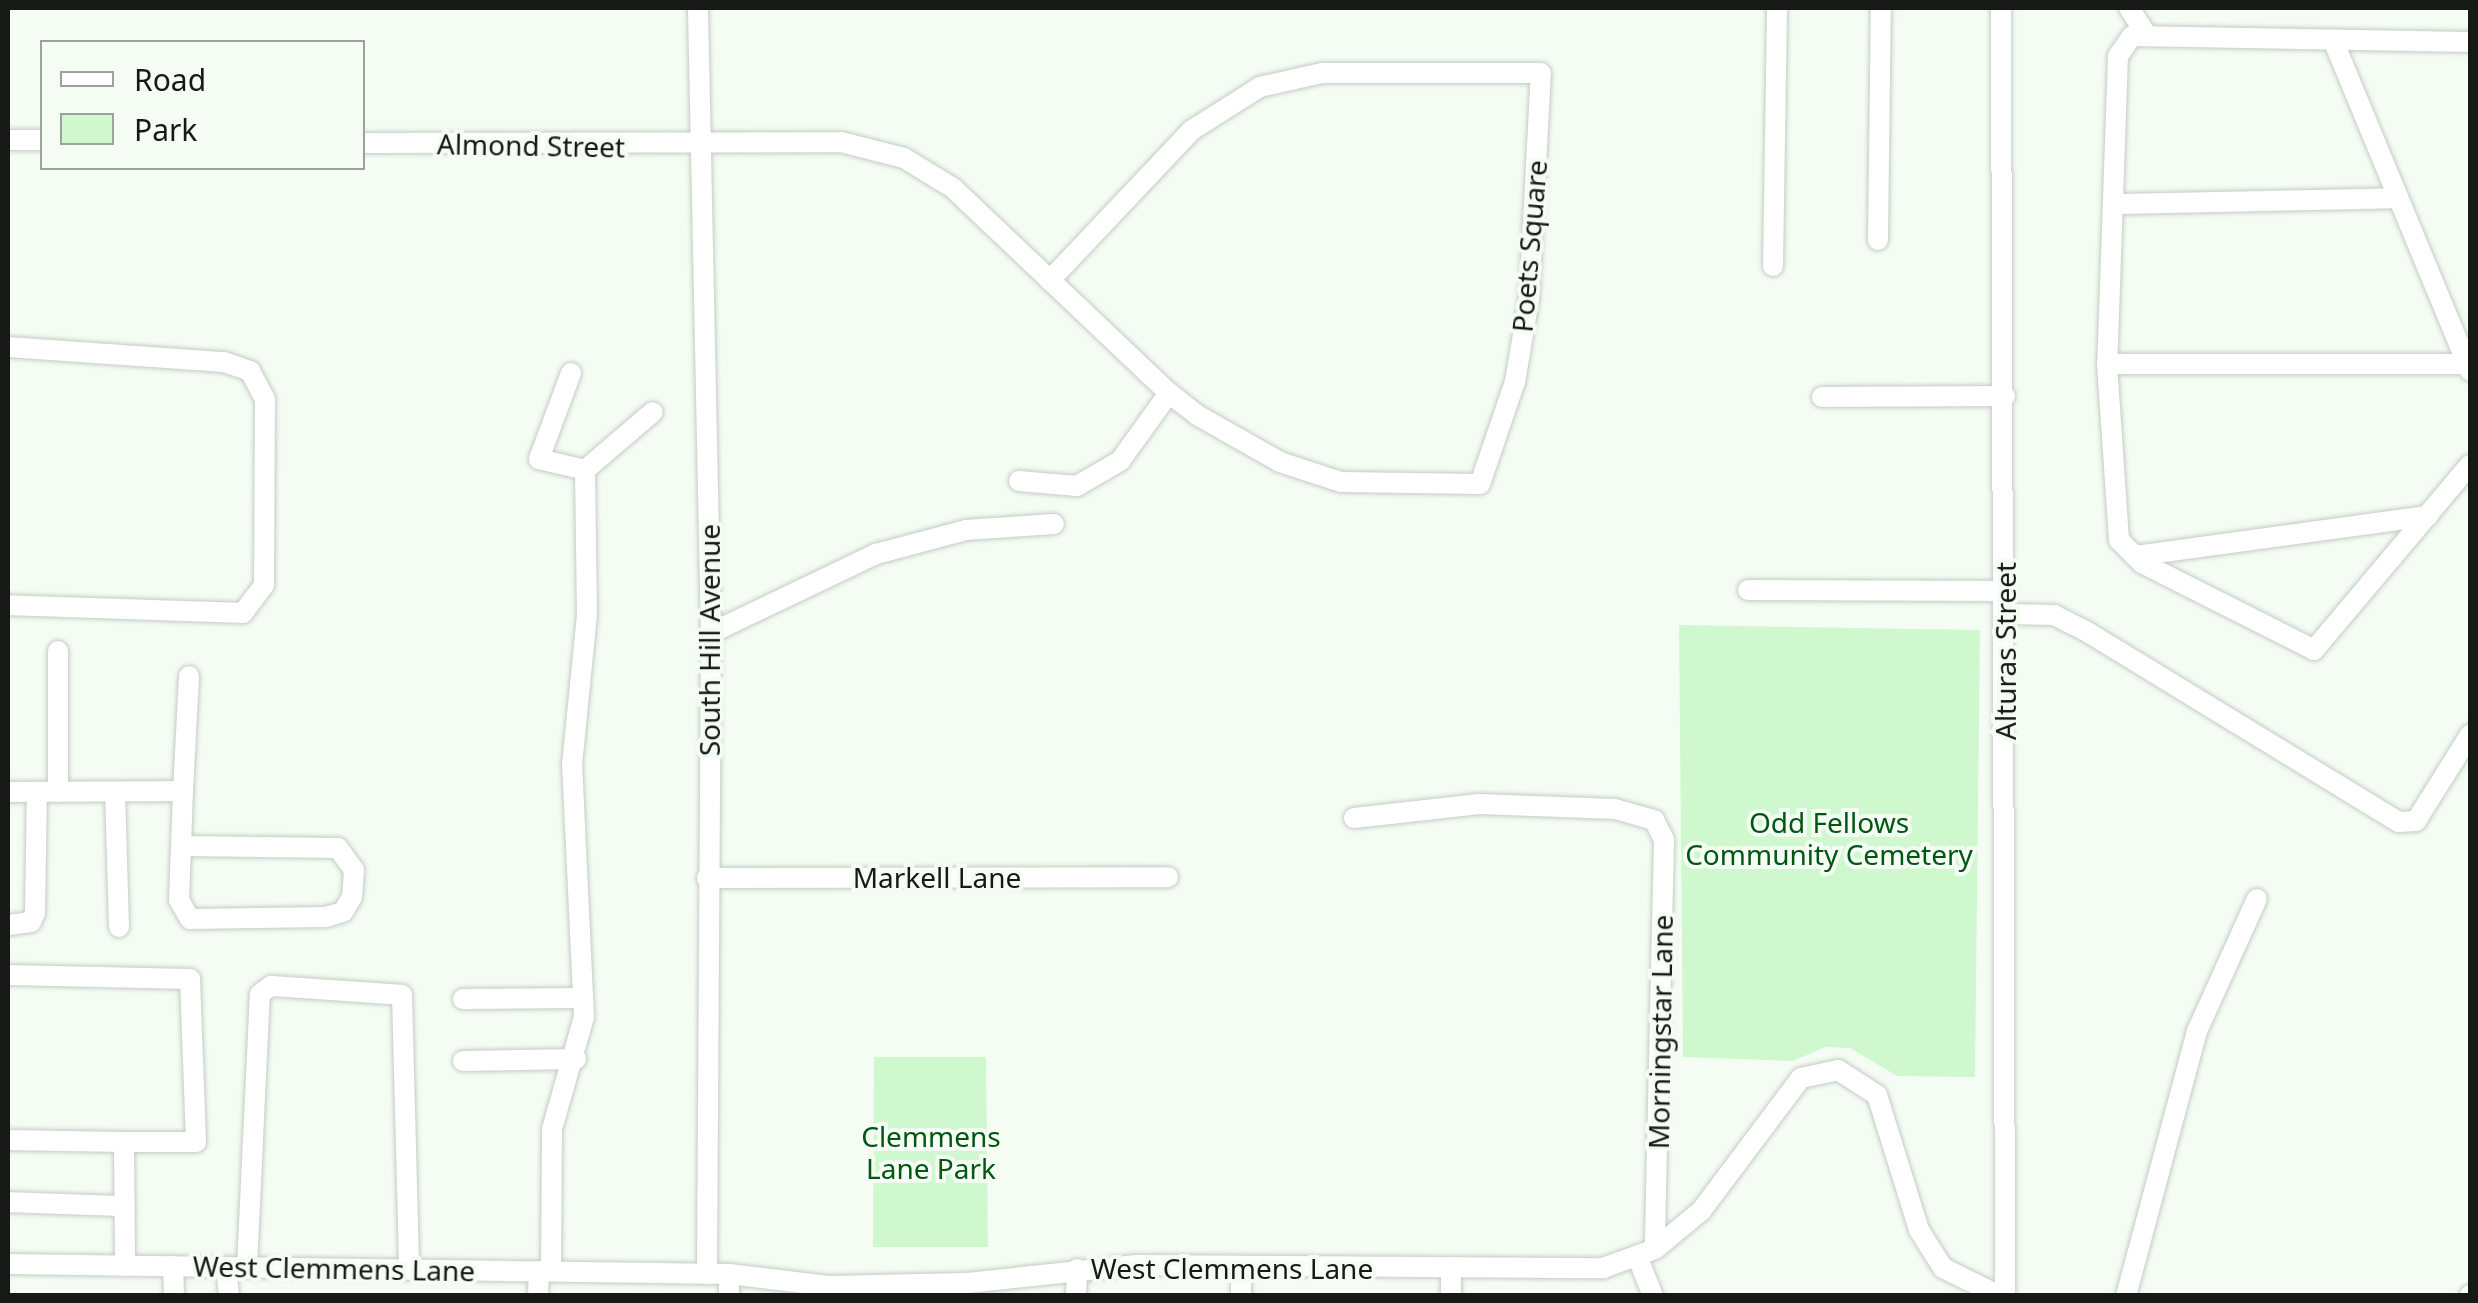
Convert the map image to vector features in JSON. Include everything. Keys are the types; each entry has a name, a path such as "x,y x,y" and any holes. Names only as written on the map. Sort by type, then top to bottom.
{"street":[{"name":"South Hill Avenue","path":"698,8 712,633 706,878 706,1274"},
{"path":"1773,266 1777,8"},
{"path":"1878,240 1881,8"},
{"name":"Alturas Street","path":"2001,8 2006,614 2002,1296"},
{"path":"2129,8 2146,33"},
{"path":"2470,42 2146,33 2118,56 2118,204 2107,364 2119,540 2135,556 2314,650 2470,465"},
{"path":"2107,364 2469,368 2333,40"},
{"name":"Poets Square","path":"700,147 841,142 904,158 953,188 1169,393 1280,462 1341,482 1480,484 1515,382 1529,299 1541,73 1322,73 1260,87 1192,130 1050,280"},
{"path":"8,140 40,140"},
{"name":"Almond Street","path":"365,144 700,147"},
{"path":"2118,204 2398,198"},
{"path":"8,347 224,362 250,371 265,418 264,586 243,614 8,605"},
{"path":"572,373 539,459 585,470"},
{"path":"1019,481 1077,486 1120,461 1169,393"},
{"path":"1822,398 2005,396"},
{"path":"538,1296 545,1272 552,1130 576,1059 583,998 572,765 586,615 585,470 653,412"},
{"path":"2135,556 2428,516"},
{"path":"712,633 876,554 966,530 1054,524"},
{"path":"1748,590 2005,591"},
{"path":"2006,614 2054,615 2089,633 2399,822 2416,821 2470,735"},
{"path":"8,926 31,922 35,913 58,651"},
{"path":"181,846 338,848 354,870 352,897 343,912 326,917 190,919 179,900 182,791 189,676"},
{"path":"8,792 182,791"},
{"path":"119,926 121,792"},
{"name":"Morningstar Lane","path":"1354,818 1480,804 1615,809 1654,820 1664,840 1647,1253"},
{"name":"Markell Lane","path":"706,878 1168,876"},
{"path":"2126,1296 2197,1031 2256,899"},
{"path":"8,975 190,978 196,1142 8,1140"},
{"path":"248,1267 260,994 271,986 402,995 409,1269"},
{"path":"463,999 583,998"},
{"path":"463,1060 576,1059"},
{"name":"West Clemmens Lane","path":"8,1264 706,1274 729,1285 828,1291 987,1288 1076,1269 1603,1268 1647,1253 1701,1211 1801,1078 1838,1070 1878,1095 1919,1230 1942,1268 2002,1296"},
{"path":"124,1142 125,1266"},
{"path":"8,1202 124,1206"},
{"path":"1647,1253 1653,1296"},
{"path":"173,1266 174,1296"},
{"path":"1241,1266 1241,1296"},
{"path":"226,1267 228,1296"},
{"path":"1450,1267 1452,1296"},
{"path":"1076,1269 1076,1296"}],"green space":[{"name":"Odd Fellows Community Cemetery","path":"1679,625 1980,630 1975,1077 1897,1076 1850,1048 1825,1047 1793,1061 1683,1057"},
{"name":"Clemmens Lane Park","path":"874,1057 986,1057 988,1247 873,1247"}]}
